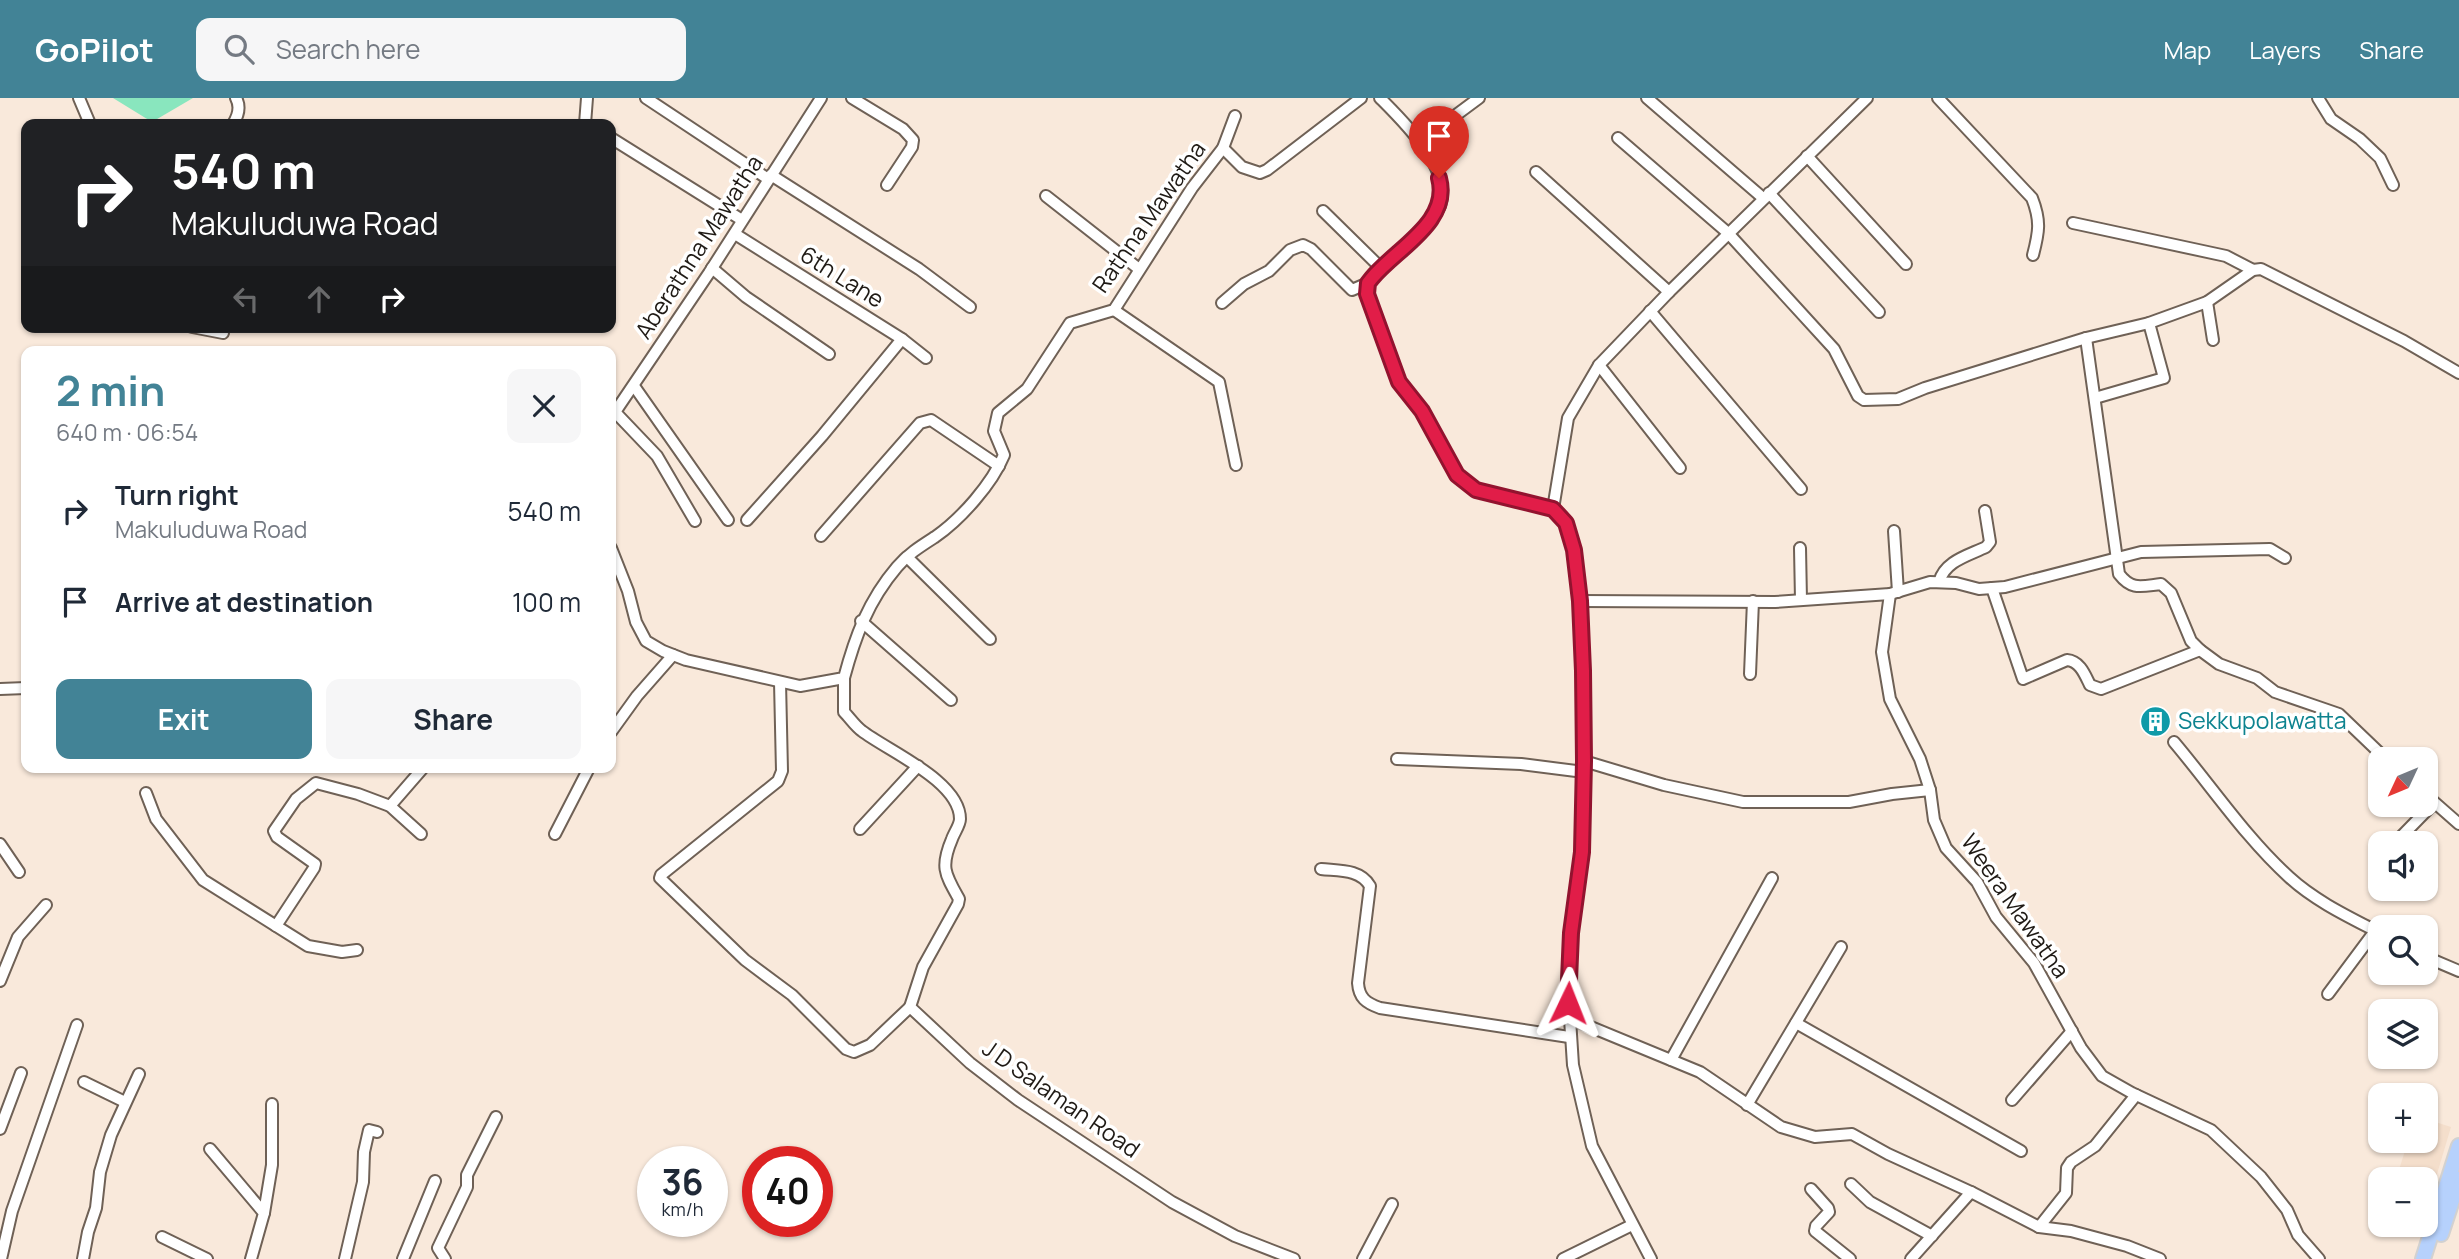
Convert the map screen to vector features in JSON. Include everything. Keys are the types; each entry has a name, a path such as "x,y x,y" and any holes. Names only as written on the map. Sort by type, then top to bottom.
{"main road":[{"path":"2423,1259 2459,1146"},
{"path":"2431,1259 2456,1203 2459,1179"}],"street":[{"path":"79,98 88,119"},
{"path":"236,98 240,104 237,119"},
{"path":"586,119 587,98"},
{"path":"646,98 919,269 970,307"},
{"name":"Aberathna Mawatha","path":"616,411 735,234 821,98"},
{"path":"852,98 903,130 913,140 912,147 887,185"},
{"path":"1223,148 1242,167 1260,173 1361,98"},
{"path":"1222,303 1244,284 1269,271 1290,250 1303,245 1311,249 1352,289 1368,283 1440,208 1442,193 1439,178 1420,141 1380,98"},
{"path":"1420,141 1479,98"},
{"path":"1647,98 1766,196 1879,312"},
{"path":"1553,509 1568,418 1599,365 1728,233 1867,98"},
{"path":"1938,98 2032,198 2039,217 2033,256"},
{"path":"2318,98 2330,119 2360,139 2380,158 2393,185"},
{"name":"Rathna Mawatha","path":"999,466 1004,455 994,431 998,413 1027,389 1070,323 1114,310 1192,188 1223,148 1235,116"},
{"path":"1618,138 1728,233 1834,349 1858,396 1864,400 1898,399 1925,388 2086,338 2149,323 2207,302 2253,270 2261,269 2380,329 2459,373"},
{"path":"616,141 742,220"},
{"path":"1807,156 1906,264"},
{"path":"1536,172 1669,292"},
{"path":"1046,196 1139,269"},
{"path":"1323,211 1381,268"},
{"path":"2073,223 2227,256 2253,270"},
{"name":"6th Lane","path":"735,234 902,339 926,358"},
{"path":"712,268 746,297 829,354"},
{"path":"1368,283 1367,294 1399,382 1422,411 1457,475 1476,490 1553,509 1561,516 1571,536 1580,601 1584,766 1582,852 1571,933 1569,1037 1581,1108 1592,1146 1651,1259"},
{"path":"2207,302 2213,340"},
{"path":"1114,310 1219,382 1236,465"},
{"path":"1650,311 1801,489"},
{"path":"2095,398 2164,378 2149,323"},
{"path":"2086,338 2119,574 2126,583 2133,586 2161,584 2171,593 2191,641 2218,664 2257,678 2275,692 2339,714 2374,747"},
{"path":"747,520 822,436 902,339"},
{"path":"1599,365 1680,468"},
{"path":"634,386 728,520"},
{"path":"616,418 657,456 695,521"},
{"path":"780,682 782,771 778,780 661,874 660,878 745,960 793,995 846,1049 854,1052 870,1045 910,1007 923,967 955,911 959,899 944,869 944,856 960,820 956,803 943,788 918,766 861,730 844,712 844,678 861,621 896,568 960,517 999,466 932,420 920,423 821,536"},
{"path":"1939,582 1948,565 1986,547 1990,542 1985,511"},
{"name":"Weera Mawatha","path":"1894,531 1894,593 1882,652 1890,699 1920,759 1930,790 1934,820 1946,848 1977,881 1996,917 2034,962 2081,1048 2102,1076 2211,1130 2260,1177 2287,1210 2298,1235 2319,1259"},
{"path":"1800,548 1801,600"},
{"path":"1580,601 1801,600 1894,593 1930,582 1956,583 1979,589 2005,587 2141,552 2270,549 2285,558"},
{"path":"907,557 990,639"},
{"path":"616,561 636,622 646,641 673,655 800,687 844,678"},
{"path":"1992,588 2023,679 2067,660 2073,660 2079,665 2090,685 2101,689 2200,650"},
{"path":"1750,674 1754,601"},
{"path":"861,621 951,699"},
{"path":"616,725 673,655"},
{"path":"0,689 21,688"},
{"path":"2174,742 2257,844 2290,878 2328,905 2368,927"},
{"path":"1397,759 1584,766 1743,802 1849,802 1930,790"},
{"path":"860,829 918,766"},
{"path":"390,806 419,773"},
{"path":"555,834 586,773"},
{"path":"276,926 315,863 274,831 296,799 316,783 390,806 421,834"},
{"path":"146,793 156,818 203,880 308,946 342,952 357,950"},
{"path":"2438,806 2459,824"},
{"path":"2405,831 2416,817"},
{"path":"0,844 19,872"},
{"path":"1321,869 1352,872 1361,876 1370,886 1358,982 1359,991 1366,1002 1380,1008 1569,1037"},
{"path":"1671,1060 1772,878"},
{"path":"0,981 19,937 46,905"},
{"path":"2328,994 2368,944"},
{"path":"1747,1105 1841,947"},
{"path":"2438,962 2459,971"},
{"name":"J D Salaman Road","path":"910,1007 970,1063 1018,1100 1172,1202 1235,1236 1294,1259"},
{"path":"1569,1018 1700,1072 1781,1127 1815,1137 1852,1134 2039,1227 2071,1231 2127,1246 2160,1259"},
{"path":"1796,1023 2021,1151"},
{"path":"1,1259 12,1212 77,1025"},
{"path":"2012,1100 2072,1031"},
{"path":"0,1129 20,1073"},
{"path":"83,1259 96,1208 100,1172 111,1135 139,1074"},
{"path":"84,1082 125,1102"},
{"path":"2039,1227 2066,1193 2067,1168 2071,1162 2095,1146 2136,1095"},
{"path":"251,1259 264,1213 272,1165 272,1104"},
{"path":"445,1259 438,1248 467,1187 467,1175 496,1117"},
{"path":"345,1259 363,1182 364,1152 369,1130 377,1132"},
{"path":"210,1149 264,1213"},
{"path":"403,1259 435,1181"},
{"path":"1851,1184 1870,1202 1932,1236"},
{"path":"1811,1189 1829,1212 1816,1226 1815,1231 1850,1259"},
{"path":"1911,1259 1971,1192"},
{"path":"1363,1259 1392,1204"},
{"path":"1563,1259 1632,1225"},
{"path":"162,1237 206,1259"}],"shaded area":[{"path":"2438,1123 2451,1127 2438,1171 2438,1167 2400,1167 2404,1153 2438,1153"}],"green space":[{"path":"113,98 193,98 157,119 147,119"}],"place":[{"name":"Sekkupolawatta","path":"2155,721"}],"route":[{"path":"1439,178 1442,187 1440,208 1377,272 1368,283 1367,294 1399,382 1422,411 1457,475 1476,490 1553,509 1566,523 1571,536 1580,601 1584,761 1582,852 1571,933 1568,1003"}]}
